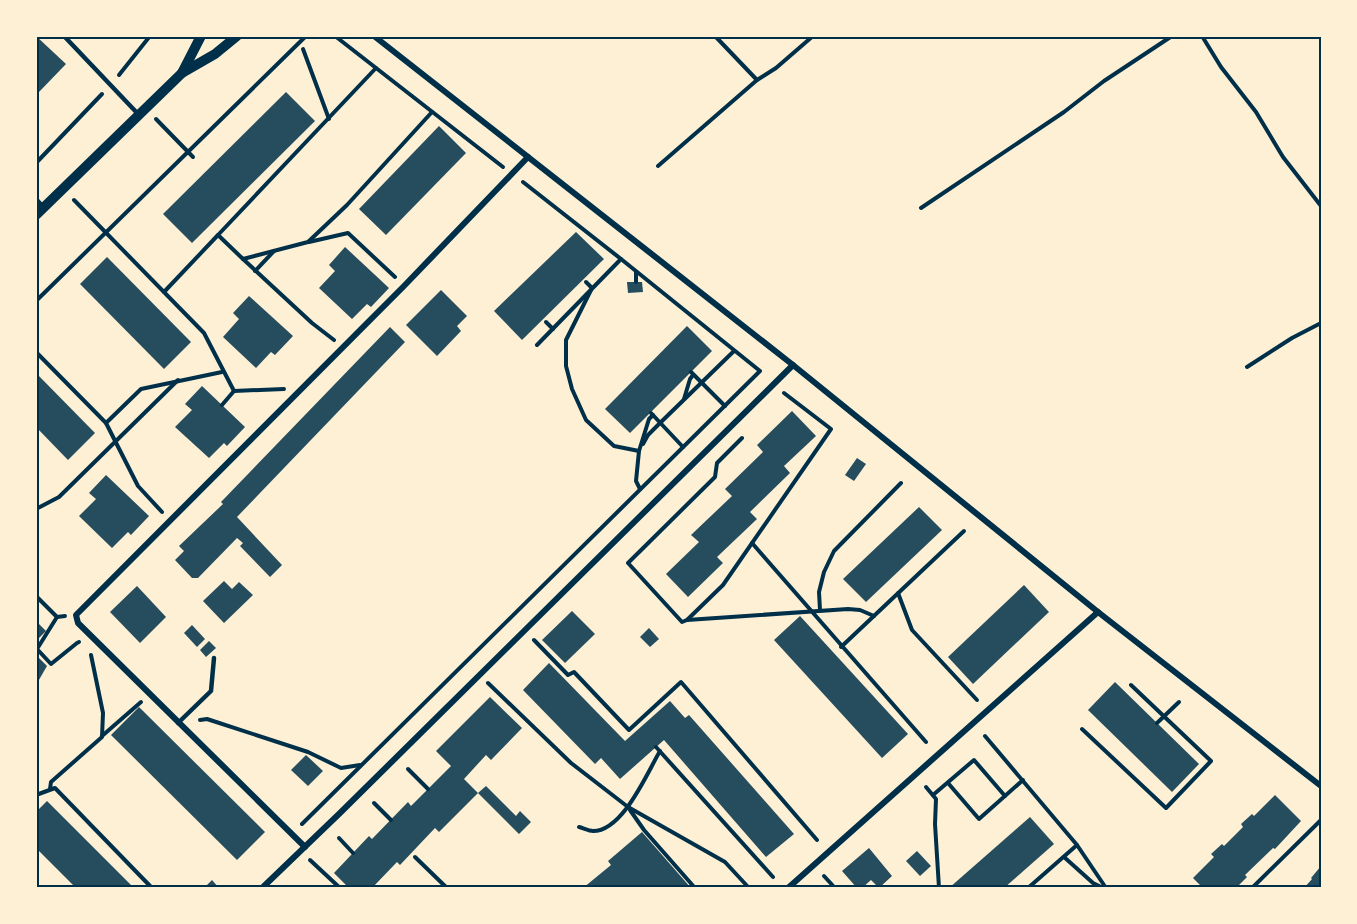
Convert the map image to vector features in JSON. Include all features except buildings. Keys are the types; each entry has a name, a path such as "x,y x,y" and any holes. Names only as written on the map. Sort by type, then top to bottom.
{"street":[{"path":"182,73 201,36"},
{"path":"39,207 62,189 182,73 215,54 237,36"},
{"path":"374,36 794,365 1098,612 1321,786"},
{"path":"303,849 292,834 78,623 76,615 405,286 528,157"},
{"path":"262,888 794,365"},
{"path":"788,888 1098,612"}],"lane":[{"path":"64,36 111,85 143,112"},
{"path":"178,723 211,691 214,658"}],"path":[{"path":"36,163 111,85 150,36"},
{"path":"36,301 306,36"},
{"path":"292,834 760,372 621,259 335,36"},
{"path":"715,36 757,80"},
{"path":"658,166 757,80 776,68 813,36"},
{"path":"921,208 1172,36"},
{"path":"1202,36 1221,67 1256,112 1283,157 1321,206"},
{"path":"303,49 329,119"},
{"path":"164,292 376,68"},
{"path":"143,112 193,157"},
{"path":"308,242 347,205 432,112"},
{"path":"62,189 204,333 222,372 234,391"},
{"path":"243,259 348,233 405,286"},
{"path":"218,236 312,323 343,348"},
{"path":"255,271 275,251"},
{"path":"537,345 621,259"},
{"path":"636,271 636,282"},
{"path":"586,282 592,288"},
{"path":"592,288 566,340 566,366 572,389 586,420 614,446 639,451"},
{"path":"546,322 553,329"},
{"path":"1247,367 1321,323"},
{"path":"639,451 648,435 734,351"},
{"path":"36,352 106,423 138,486 170,522"},
{"path":"106,423 141,388 222,372"},
{"path":"684,400 692,373 725,406"},
{"path":"36,509 60,497 178,380"},
{"path":"222,405 234,391 304,388"},
{"path":"687,620 723,585 831,429 785,395"},
{"path":"640,489 636,482 639,451 652,414 683,447"},
{"path":"747,433 717,463 715,477 628,563 682,622 810,610 860,610 874,616"},
{"path":"820,610 819,592 824,572 834,551 901,483"},
{"path":"841,647 964,531"},
{"path":"752,543 926,742"},
{"path":"898,593 912,630 977,700"},
{"path":"36,596 57,617"},
{"path":"57,617 76,615"},
{"path":"513,616 568,675 574,672 629,730 637,726 681,682 818,840"},
{"path":"57,617 37,649 51,664 77,642 82,642"},
{"path":"90,652 103,713 102,737"},
{"path":"466,661 571,763 628,807 725,862 749,888"},
{"path":"1082,729 1166,808 1211,761 1131,685"},
{"path":"50,789 51,782 141,702"},
{"path":"1157,723 1179,702"},
{"path":"178,723 207,719 308,752 342,768 362,764"},
{"path":"985,736 1077,845 1105,888"},
{"path":"579,827 592,831 608,827 628,807 658,749 773,877"},
{"path":"933,795 974,760 1005,796"},
{"path":"408,769 428,789"},
{"path":"948,783 979,819 1023,780"},
{"path":"926,787 936,799 935,824 939,888"},
{"path":"36,795 56,788 152,888"},
{"path":"374,803 391,820"},
{"path":"628,807 644,830 695,888"},
{"path":"1252,888 1321,820"},
{"path":"339,838 353,853"},
{"path":"1028,888 1077,845"},
{"path":"303,849 340,888"},
{"path":"1064,856 1093,884 1105,888"},
{"path":"415,857 447,888"},
{"path":"824,876 836,888"}]}
